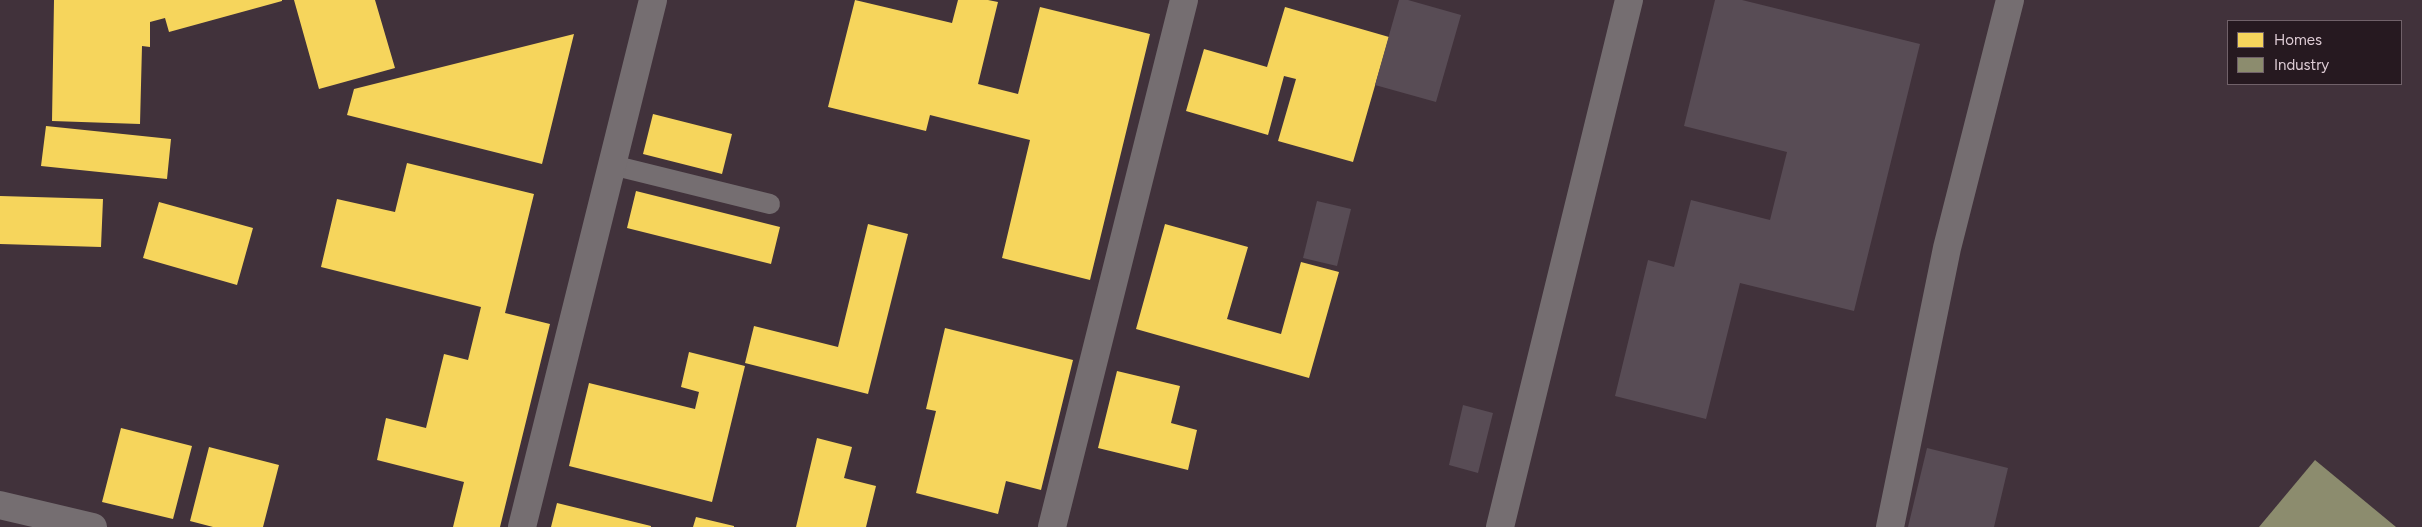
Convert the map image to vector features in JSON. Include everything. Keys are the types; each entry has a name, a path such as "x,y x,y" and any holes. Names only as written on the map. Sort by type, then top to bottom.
{"street":[{"path":"522,527 653,0"},
{"path":"1052,527 1184,0"},
{"path":"1500,527 1628,0"},
{"path":"1890,527 1947,248 2010,0"},
{"path":"0,505 92,527"}],"lane":[{"path":"612,165 770,204"}],"building: Homes":[{"path":"54,0 282,1 169,32 165,18 150,22 150,47 142,46 140,124 52,121"},
{"path":"294,0 375,0 395,68 319,89"},
{"path":"855,0 952,23 958,0 998,2 978,84 1018,94 1040,7 1150,34 1090,280 1002,258 1030,140 930,115 926,131 828,107"},
{"path":"1285,7 1389,37 1353,162 1278,141 1296,79 1284,76 1268,135 1186,111 1204,49 1267,67"},
{"path":"574,34 542,164 347,115 354,89"},
{"path":"653,114 732,134 722,174 643,154"},
{"path":"46,126 171,139 167,179 41,166"},
{"path":"407,163 534,194 505,313 550,324 500,527 453,527 464,482 377,460 386,418 426,428 444,354 468,360 481,307 321,267 337,199 395,212"},
{"path":"636,191 780,227 771,264 627,228"},
{"path":"0,196 103,199 101,247 0,244"},
{"path":"159,202 253,228 237,285 143,258"},
{"path":"868,224 908,234 868,394 745,363 754,326 838,347"},
{"path":"1165,224 1248,247 1227,319 1281,334 1301,262 1339,272 1309,378 1136,329"},
{"path":"945,328 1073,360 1041,490 1006,481 998,514 916,493 936,411 926,409"},
{"path":"689,352 745,366 712,502 569,466 589,383 695,409 699,392 681,387"},
{"path":"1117,371 1180,386 1171,423 1197,430 1188,470 1098,448"},
{"path":"121,428 192,446 173,519 102,502"},
{"path":"817,438 852,447 844,478 876,486 866,527 796,527"},
{"path":"209,447 279,465 263,527 213,527 190,521"},
{"path":"557,503 651,526 651,527 551,527"},
{"path":"696,517 734,526 734,527 693,527"}],"building: Industry":[{"path":"2315,460 2396,527 2259,527"}],"building: Other":[{"path":"1399,0 1408,0 1461,15 1436,102 1375,85"},
{"path":"1715,0 1742,0 1920,44 1854,311 1740,283 1706,419 1615,396 1648,260 1674,267 1691,200 1770,220 1787,152 1684,126"},
{"path":"1317,201 1351,209 1337,266 1303,258"},
{"path":"1463,405 1493,413 1478,473 1449,465"},
{"path":"1927,448 2008,468 1994,527 1908,527"}]}
